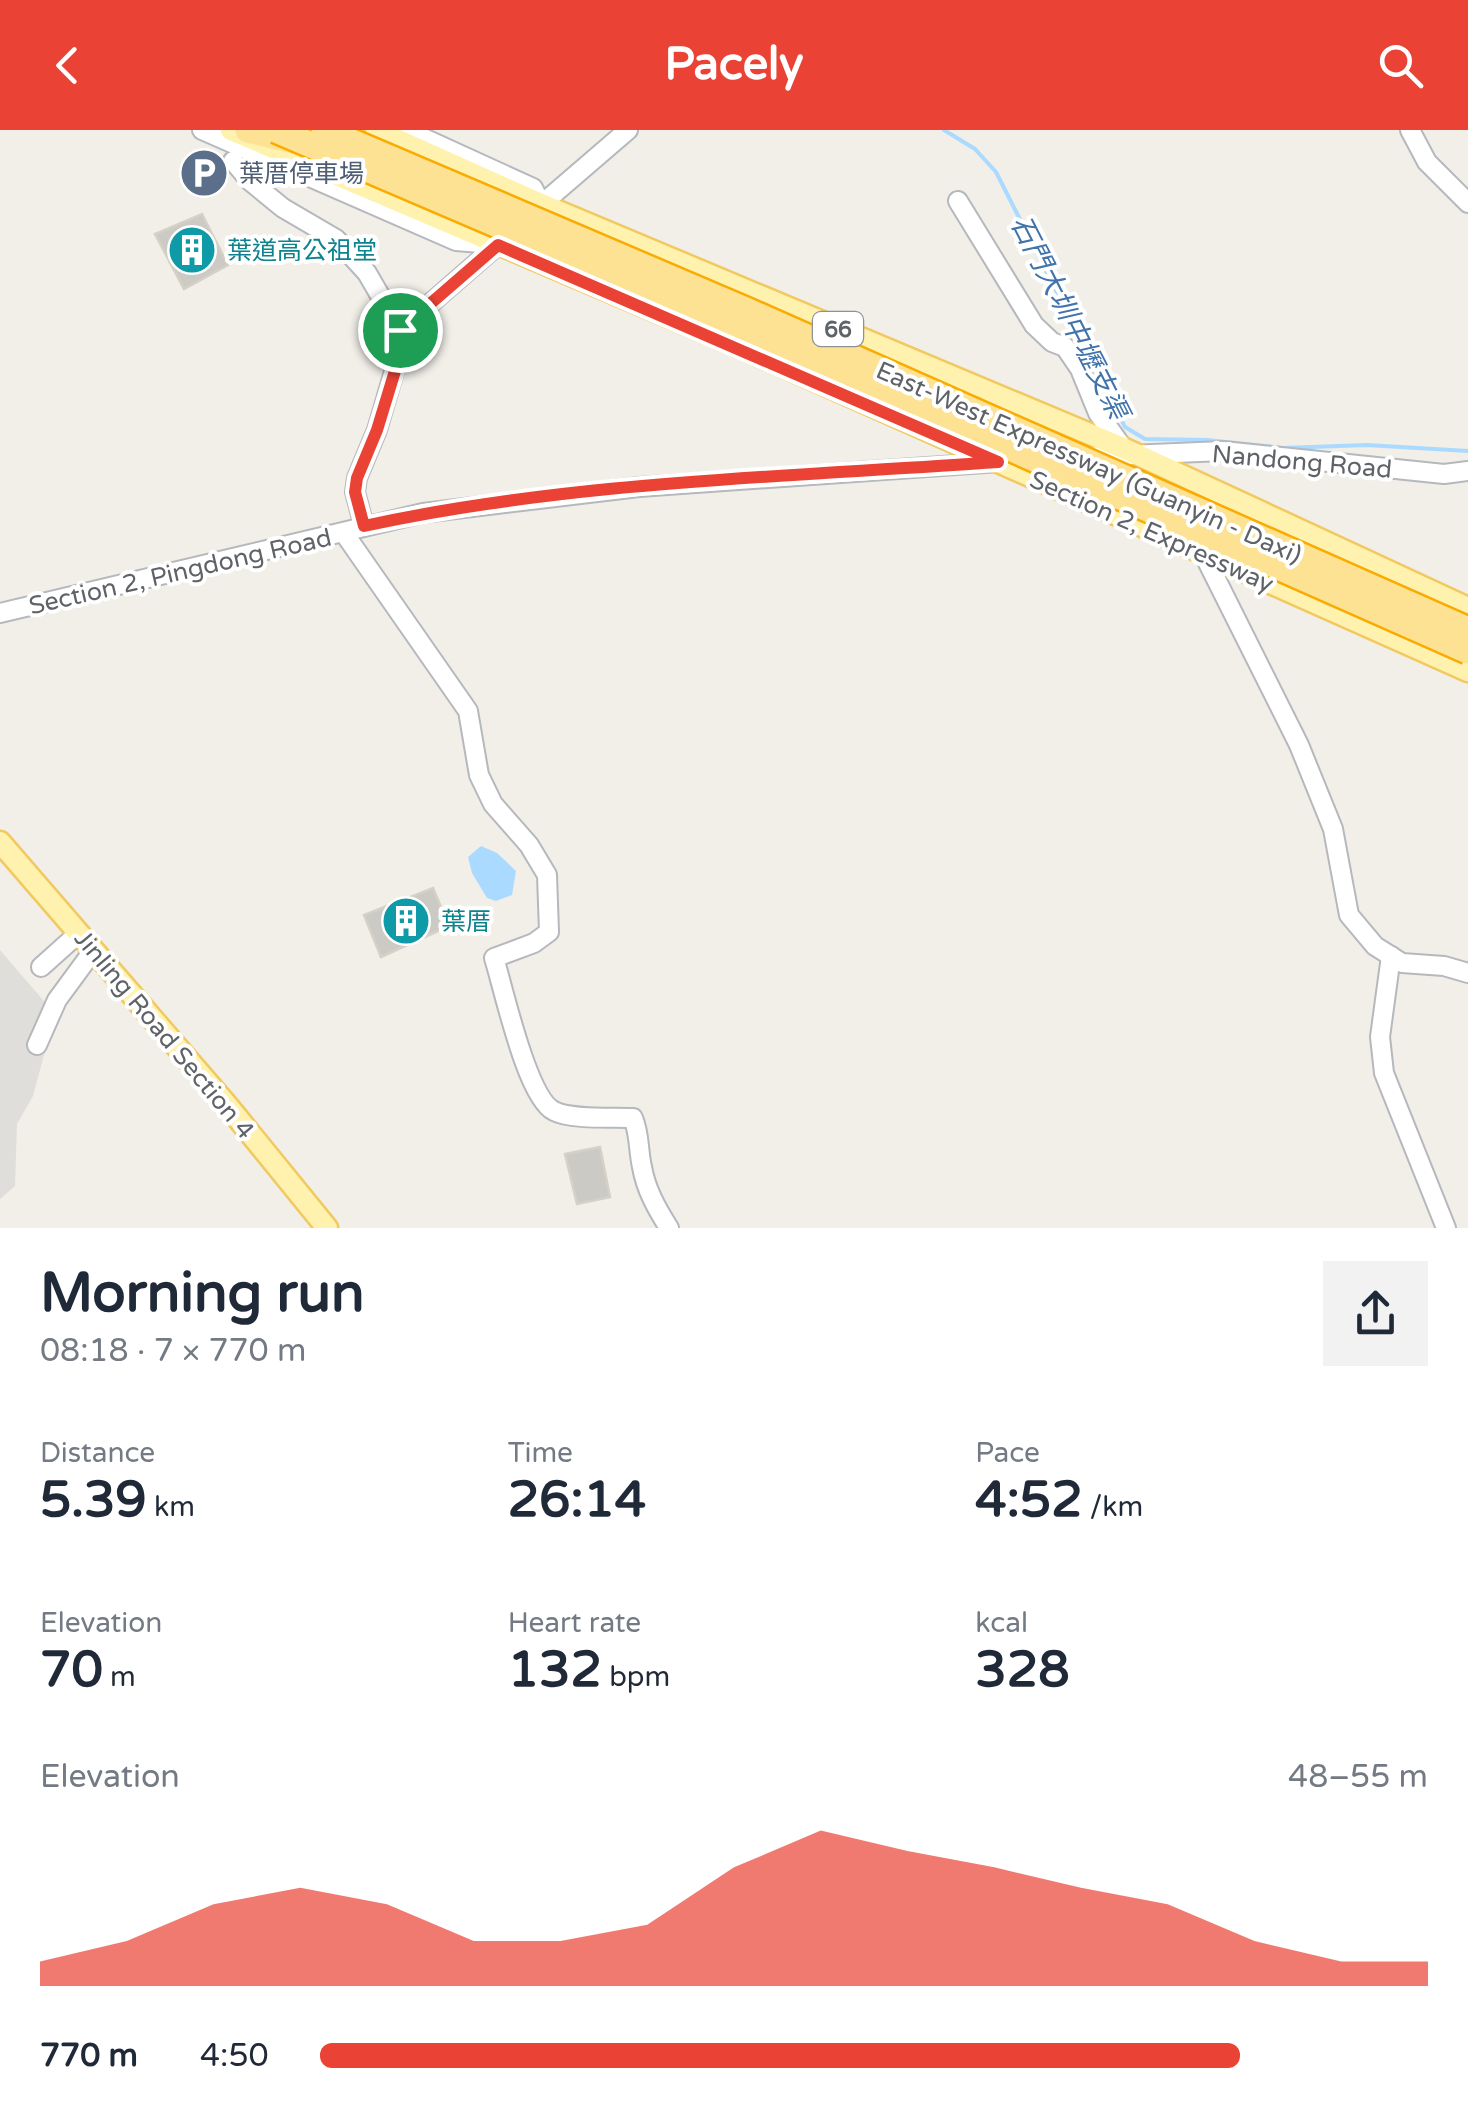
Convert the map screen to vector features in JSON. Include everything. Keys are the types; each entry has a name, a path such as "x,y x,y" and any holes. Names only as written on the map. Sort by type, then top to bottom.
{"highway":[{"path":"248,130 321,135"},
{"name":"East-West Expressway (Guanyin - Daxi)","path":"276,130 321,135 748,311 1468,630"},
{"name":"East-West Expressway (Guanyin - Daxi)","path":"321,135 739,328 1468,651"}],"main road":[{"name":"Section 2, Expressway","path":"231,130 998,462 1468,672"},
{"name":"66","path":"376,130 541,204 1130,451 1468,608"},
{"name":"Jinling Road Section 4","path":"0,842 227,1105 327,1228"}],"street":[{"path":"202,130 456,242 498,245"},
{"path":"406,130 533,188 541,204"},
{"path":"400,330 628,130"},
{"path":"1410,130 1427,162 1468,203"},
{"path":"233,161 282,208 336,238 367,273 400,330 402,348 377,430 357,478 355,492 364,526"},
{"path":"958,202 1034,325 1052,342 1065,347 1080,370 1098,413 1130,451"},
{"name":"Section 2, Pingdong Road","path":"0,613 423,513 639,488 1130,451"},
{"name":"Nandong Road","path":"1130,451 1223,451 1444,474 1468,471"},
{"path":"344,533 468,711 480,775 493,804 530,845 547,875 549,932 534,943 494,958 518,1033 518,1047 538,1096 550,1110 562,1114 633,1118 640,1136 641,1166 653,1203 669,1228"},
{"path":"1205,557 1299,745 1333,830 1349,914 1375,946 1402,963 1444,966 1468,973"},
{"path":"41,967 79,933"},
{"path":"37,1044 57,1000 92,951"},
{"path":"1390,956 1380,1037 1384,1073 1446,1228"}],"shaded area":[{"path":"0,950 55,1014 33,1096 17,1124 15,1186 0,1199"}],"water":[{"path":"481,846 497,853 516,871 512,895 496,901 487,898 472,873 468,857"}],"building":[{"name":"葉道高公祖堂","path":"202,214 228,265 184,289 155,234"},
{"name":"葉厝","path":"433,888 449,926 381,957 364,915"},
{"path":"600,1147 610,1197 577,1204 565,1154"}],"waterway":[{"name":"石門大圳中壢支渠","path":"944,130 975,149 996,172 1125,427 1145,439 1207,440 1283,448 1367,445 1468,451"}],"place":[{"name":"葉厝停車場","path":"204,173"},
{"name":"葉道高公祖堂","path":"192,250"},
{"name":"葉厝","path":"406,921"}],"route":[{"path":"498,245 998,462 639,488 423,513 364,526 355,492 357,478 377,430 402,348 400,330 498,245"}]}
